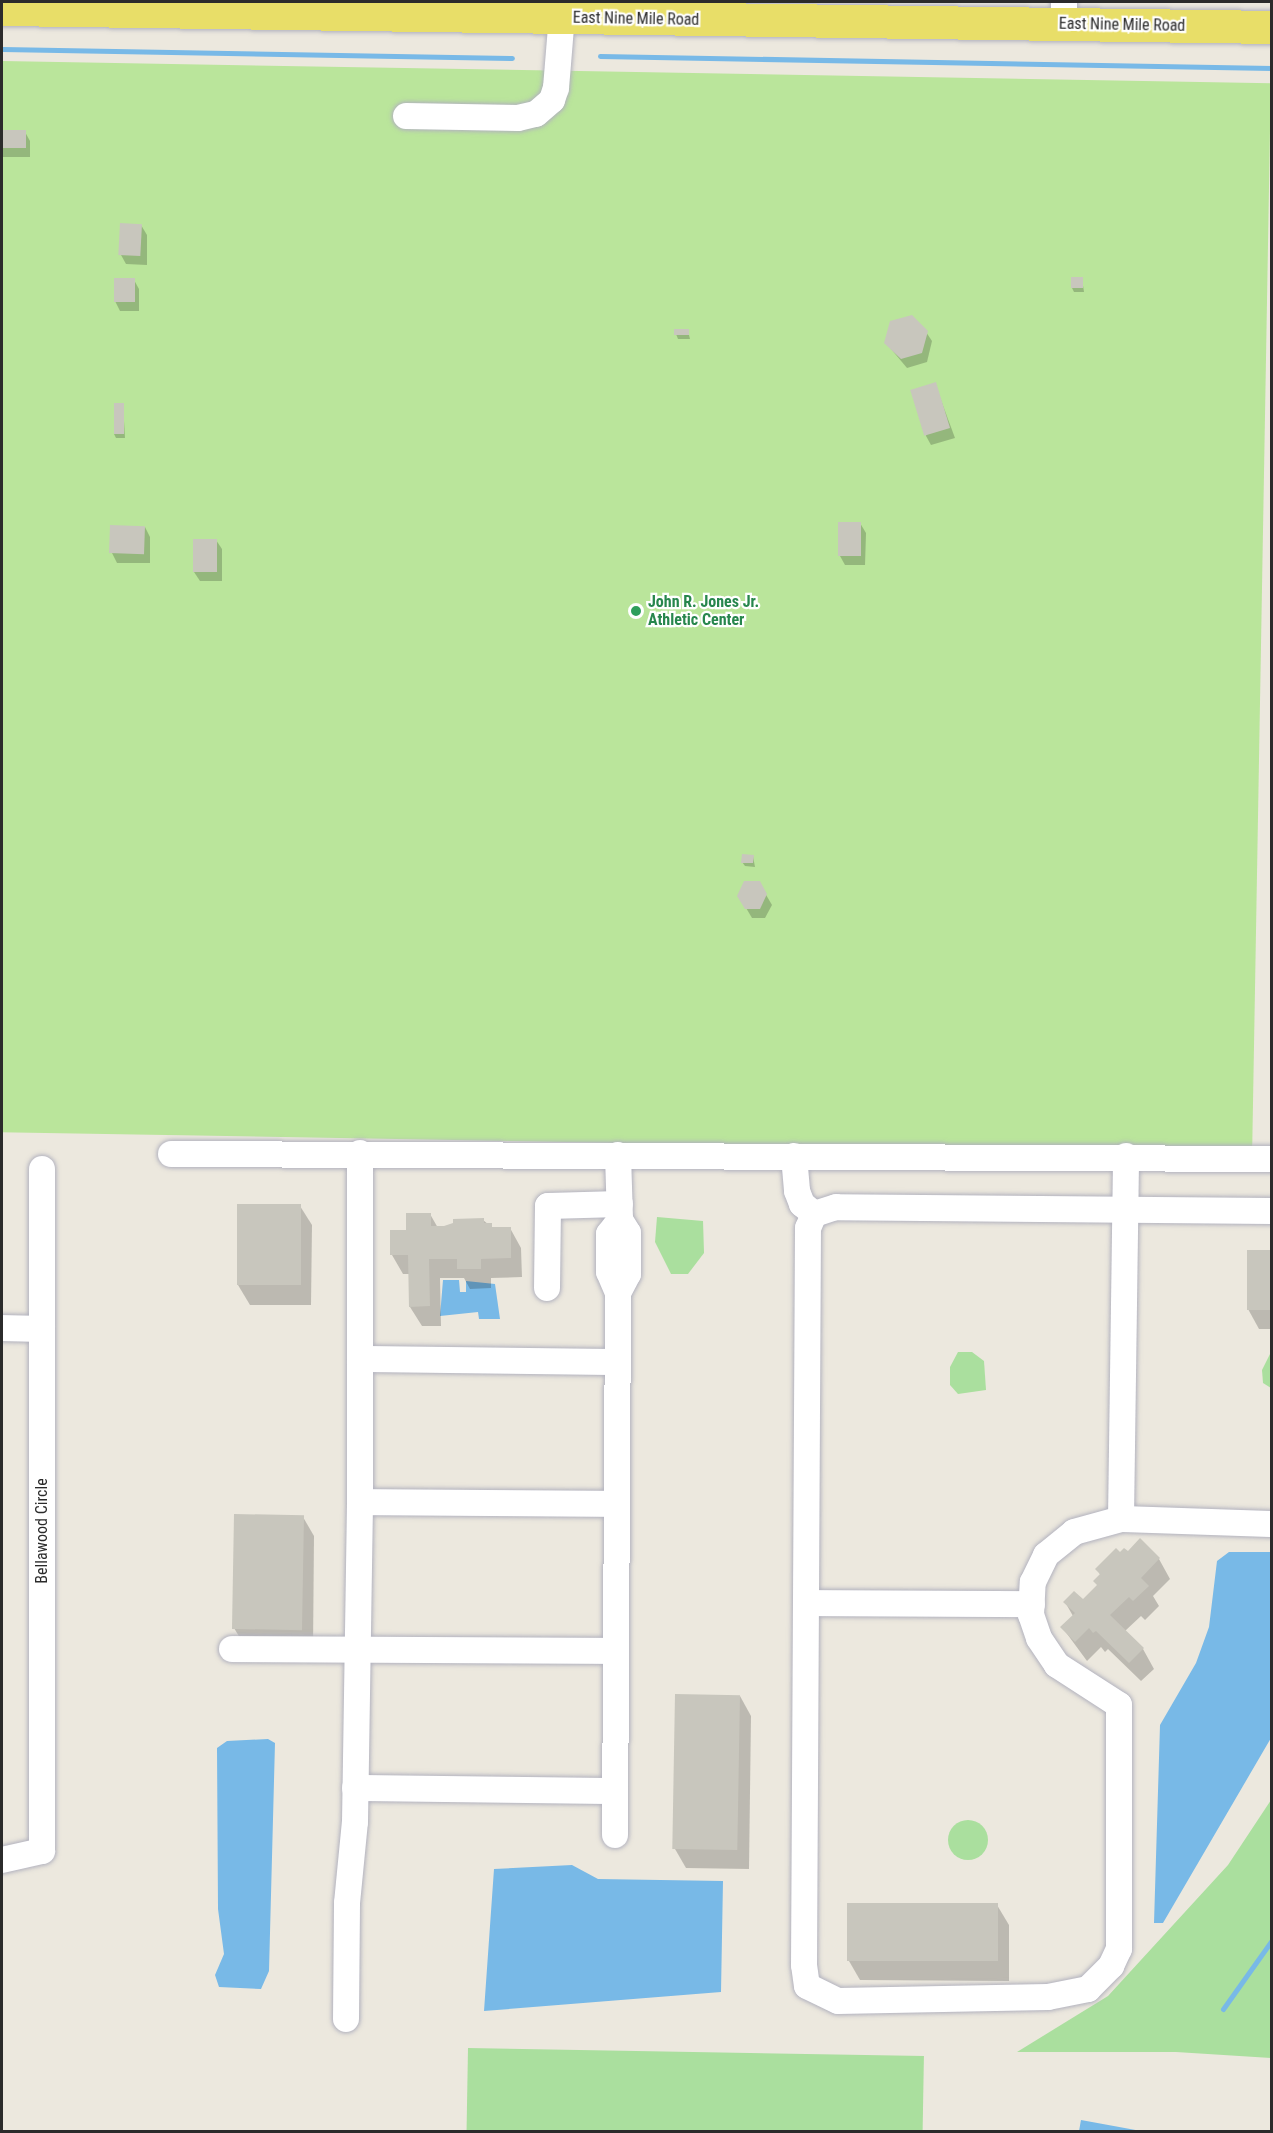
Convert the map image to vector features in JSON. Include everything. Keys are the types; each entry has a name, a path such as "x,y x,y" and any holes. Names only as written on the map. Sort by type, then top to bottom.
{"main road":[{"path":"483,2 559,13"},
{"name":"East Nine Mile Road","path":"2,9 101,6 272,13 1064,13 1150,25 1270,24"}],"street":[{"path":"406,116 518,118 536,114 552,100 556,88 559,13"},
{"path":"346,2019 358,1647 360,1153"},
{"path":"171,1154 1126,1156 1272,1159"},
{"path":"615,1835 618,1293 609,1272 609,1234 620,1212 618,1155"},
{"path":"794,1156 800,1198 814,1214"},
{"path":"1121,1519 1126,1156"},
{"name":"Bellawood Circle","path":"2,1860 42,1851 42,1169"},
{"path":"547,1288 548,1206 620,1212"},
{"path":"1272,1211 836,1207 814,1214 808,1228 804,1965 807,1986 838,2001 1048,1997 1088,1989 1111,1966 1119,1949 1119,1705 1057,1665 1039,1638 1032,1604 1033,1582 1046,1555 1074,1532 1121,1519 1272,1524"},
{"path":"2,1328 42,1329"},
{"path":"360,1359 618,1362"},
{"path":"360,1502 617,1504"},
{"path":"806,1603 1032,1604"},
{"path":"232,1649 358,1647 616,1651"},
{"path":"355,1788 615,1791"}],"green space":[{"name":"John R. Jones Jr. Athletic Center","path":"2,61 1271,83 1252,1154 2,1132"},
{"path":"657,1217 703,1221 704,1253 688,1274 671,1274 655,1242"},
{"path":"958,1352 972,1352 984,1361 986,1390 958,1394 950,1385 950,1367"},
{"path":"1271,1352 1271,1388 1263,1383 1262,1370"},
{"path":"1271,1800 1271,2058 1176,2052 1017,2052 1108,1996 1228,1865"},
{"path":"968,1820 982,1826 988,1840 982,1854 968,1860 954,1854 948,1840 954,1826"},
{"path":"468,2048 924,2056 923,2132 467,2131"}],"water":[{"path":"443,1280 459,1280 460,1292 466,1292 466,1281 495,1284 500,1319 479,1319 478,1312 440,1316"},
{"path":"1229,1552 1271,1552 1271,1738 1163,1923 1154,1923 1160,1725 1196,1663 1209,1627 1217,1561"},
{"path":"268,1739 275,1743 269,1971 261,1989 219,1987 215,1975 224,1954 218,1909 217,1748 227,1741"},
{"path":"572,1865 598,1879 723,1881 721,1992 484,2011 494,1869"},
{"path":"1081,2120 1141,2131 1079,2131"}],"building":[{"path":"2,130 26,130 26,148 2,148"},
{"path":"120,223 142,224 140,256 118,255"},
{"path":"1071,277 1083,277 1083,288 1071,288"},
{"path":"114,278 135,278 135,302 114,302"},
{"path":"912,315 928,331 922,353 901,359 884,343 890,321"},
{"path":"674,329 689,329 689,335 674,335"},
{"path":"936,382 950,428 924,436 910,390"},
{"path":"114,403 124,403 124,434 114,434"},
{"path":"838,522 861,522 861,556 838,556"},
{"path":"110,525 145,526 144,554 109,553"},
{"path":"193,539 217,539 217,572 193,572"},
{"path":"742,854 754,855 753,863 741,863"},
{"path":"744,881 760,881 767,894 760,909 745,909 737,896"},
{"path":"237,1204 301,1204 301,1285 237,1285"},
{"path":"406,1213 431,1213 431,1226 444,1226 453,1223 453,1219 484,1218 484,1223 492,1223 492,1227 511,1227 511,1258 481,1259 481,1269 457,1269 457,1259 429,1259 430,1306 409,1307 408,1255 390,1255 390,1230 406,1230"},
{"path":"1247,1250 1272,1250 1272,1310 1247,1310"},
{"path":"234,1514 304,1515 302,1630 232,1629"},
{"path":"1140,1538 1160,1558 1141,1578 1149,1586 1133,1601 1129,1597 1110,1615 1144,1648 1129,1663 1096,1631 1093,1633 1089,1628 1075,1642 1060,1627 1075,1613 1063,1602 1074,1591 1083,1599 1097,1585 1093,1581 1100,1574 1095,1569 1116,1548 1120,1552 1124,1548 1128,1551"},
{"path":"675,1694 740,1695 737,1850 672,1849"},
{"path":"847,1903 998,1903 998,1961 847,1961"}],"waterway":[{"path":"2,49 512,58"},
{"path":"600,56 1272,68"},
{"path":"1223,2009 1272,1940"}],"place":[{"name":"John R. Jones Jr. Athletic Center","path":"636,611"}]}
